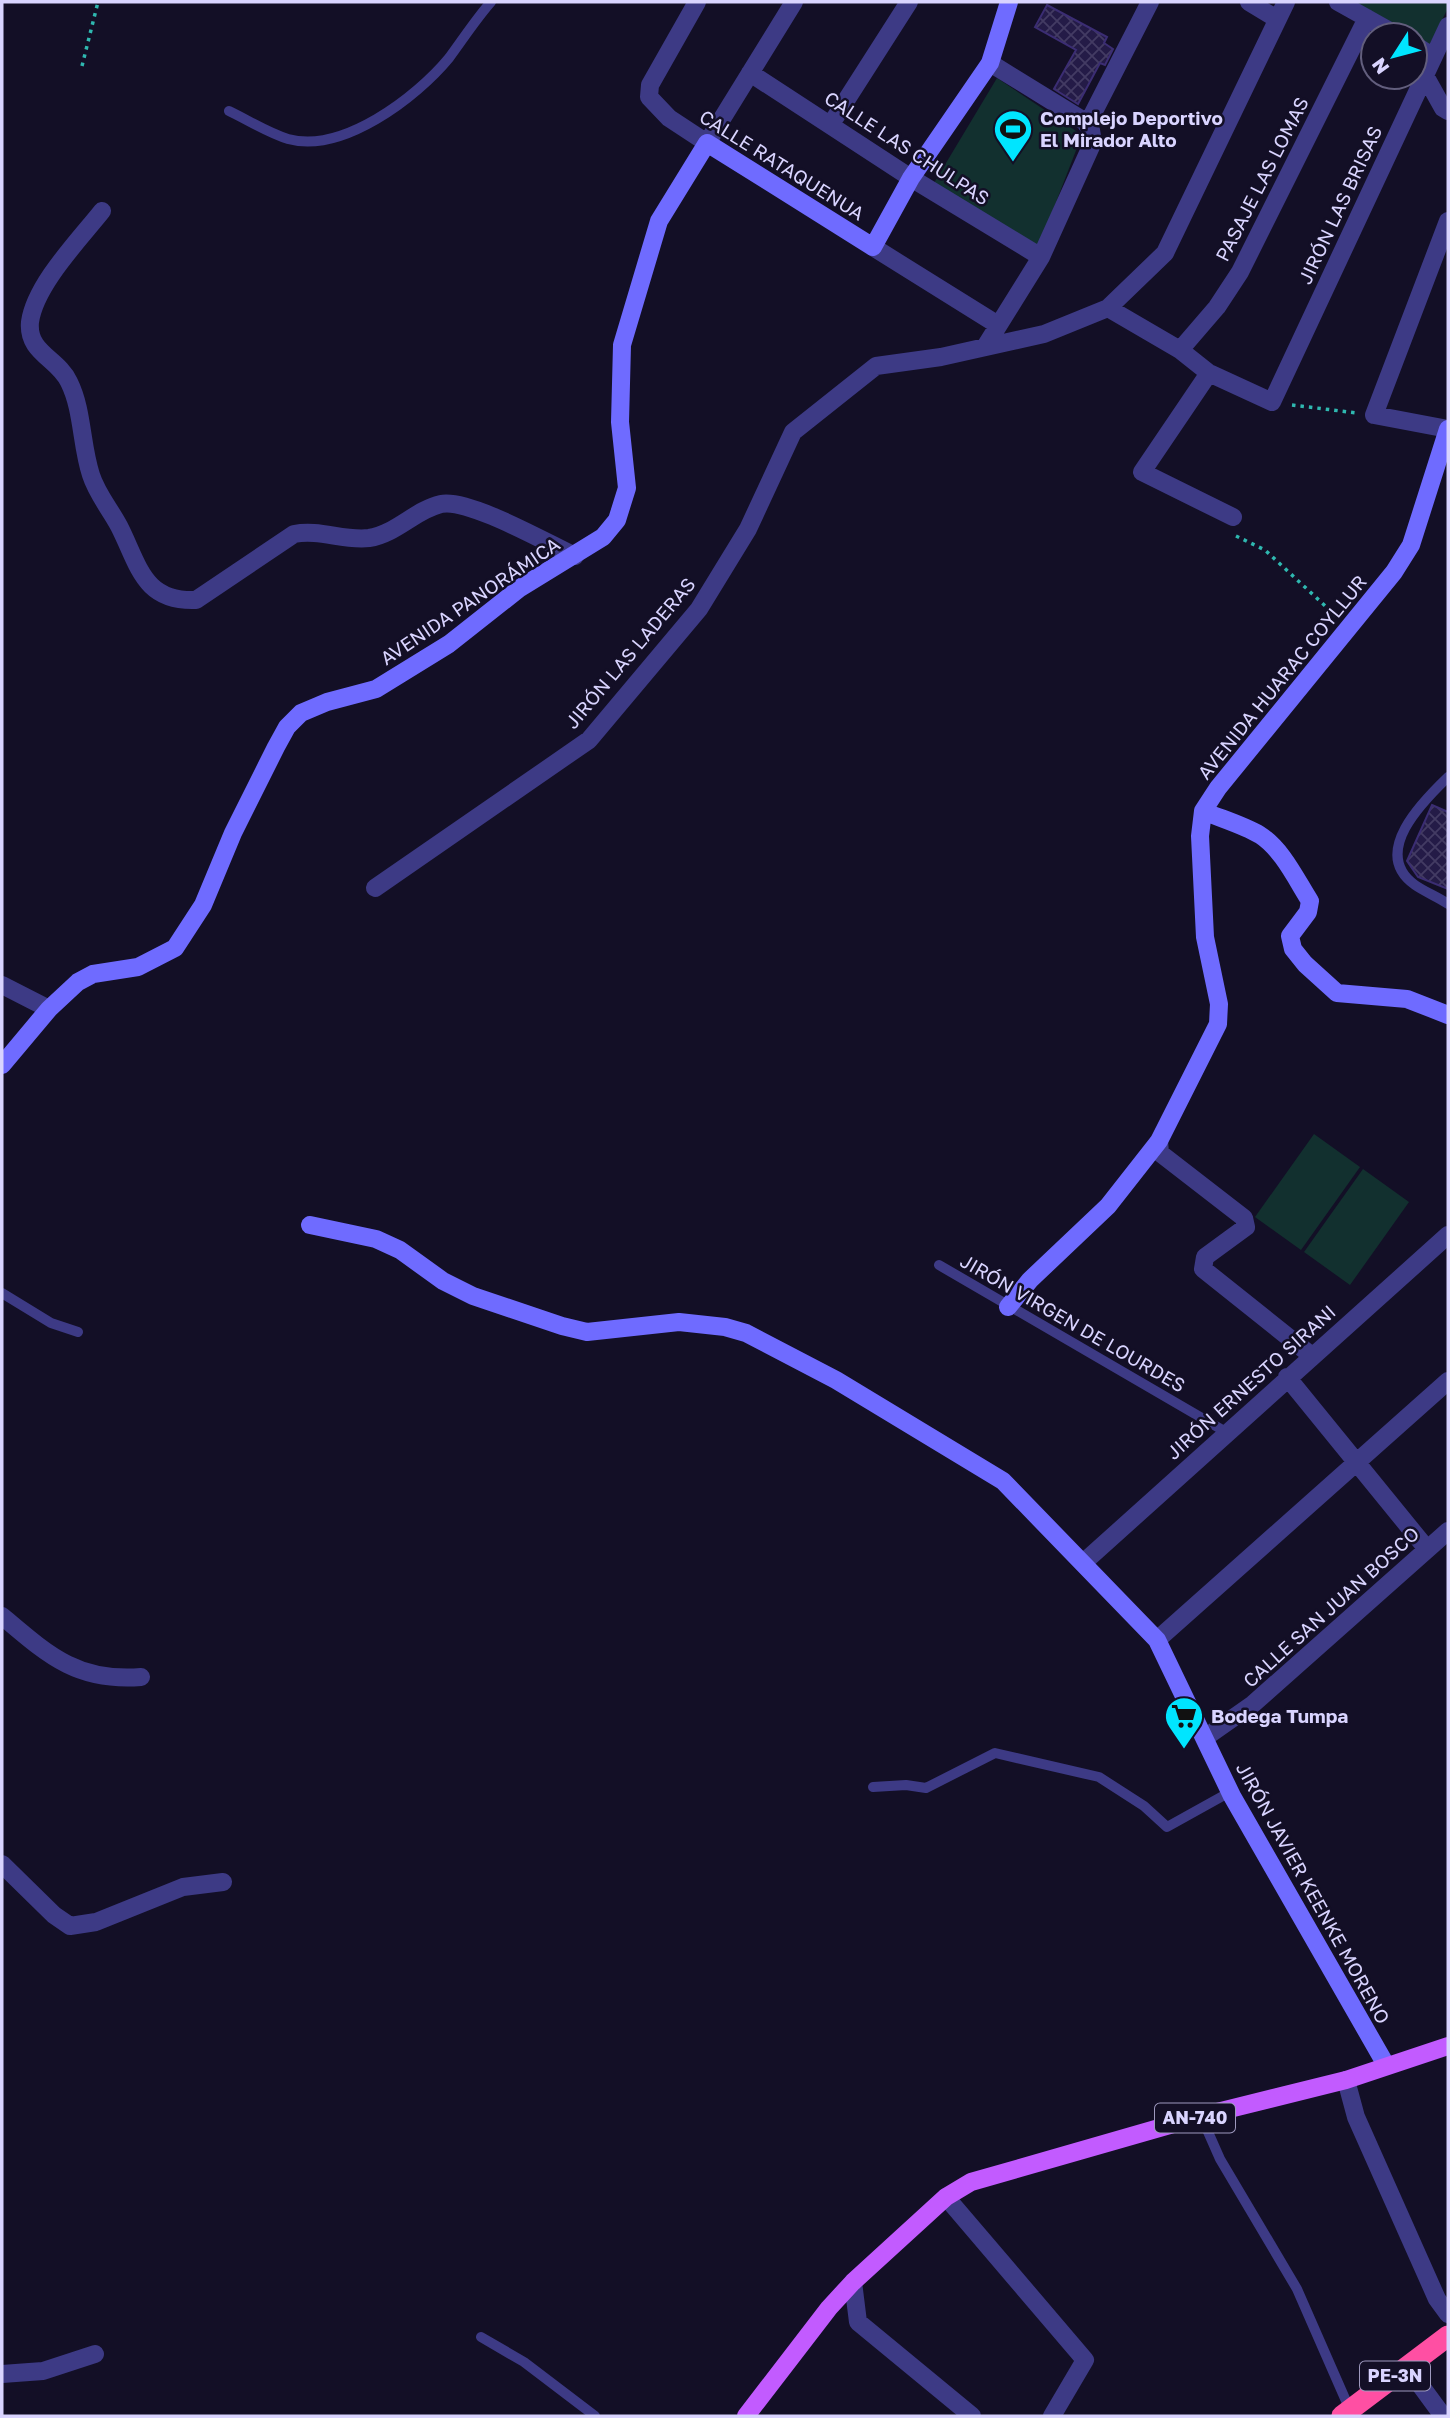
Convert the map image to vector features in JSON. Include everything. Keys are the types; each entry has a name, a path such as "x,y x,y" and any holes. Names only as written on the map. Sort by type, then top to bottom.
{"highway":[{"name":"PE-3N","path":"1346,2413 1448,2336"}],"main road":[{"path":"873,247 911,178 990,63 1009,2"},
{"name":"CALLE RATAQUENUA","path":"707,143 873,247"},
{"name":"AVENIDA PANORÁMICA","path":"2,1065 49,1009 78,982 93,974 138,967 175,948 203,905 233,833 287,727 301,713 327,702 376,689 449,644 520,588 603,537 617,520 627,488 620,422 622,345 659,221 707,143"},
{"name":"AVENIDA HUARAC COYLLUR","path":"1008,1307 1038,1272 1108,1206 1159,1141 1218,1024 1219,1004 1205,937 1200,836 1203,811 1218,788 1394,572 1410,545 1448,429"},
{"path":"1203,811 1260,836 1274,848 1310,901 1308,912 1296,924 1290,936 1293,949 1323,983 1337,993 1407,999 1448,1015"},
{"name":"JIRÓN JAVIER KEENKE MORENO","path":"310,1225 376,1239 400,1250 443,1281 473,1296 562,1326 587,1332 678,1322 746,1332 803,1361 1003,1481 1157,1640 1206,1737 1230,1792 1385,2065"},
{"name":"AN-740","path":"746,2416 829,2308 853,2283 946,2197 971,2182 1201,2116 1346,2080 1448,2046"}],"street":[{"name":"CALLE RATAQUENUA","path":"697,2 649,85 649,97 669,118 707,143"},
{"path":"831,124 909,2"},
{"path":"1087,125 1150,2"},
{"path":"1249,2 1277,19"},
{"name":"JIRÓN LAS LADERAS","path":"375,888 589,740 699,609 748,529 793,432 876,366 1044,334 1108,308 1165,253 1286,2"},
{"path":"1338,2 1372,21"},
{"path":"707,143 790,3"},
{"name":"PASAJE LAS LOMAS","path":"1180,350 1217,307 1240,272 1367,18"},
{"name":"JIRÓN LAS BRISAS","path":"1429,62 1448,26"},
{"path":"985,347 1041,257 1093,142 1087,125 990,63"},
{"name":"CALLE LAS CHULPAS","path":"750,73 911,178 1041,257"},
{"path":"1429,83 1443,108 1448,111"},
{"name":"JIRÓN LAS BRISAS","path":"1272,402 1416,91"},
{"path":"102,211 46,284 30,320 30,334 33,344 69,382 91,477 146,582 162,595 179,601 196,600 209,594 278,542 294,534 310,530 369,538 386,533 441,504 457,503 474,509 575,556"},
{"path":"1448,221 1374,415 1448,429"},
{"path":"873,247 998,325"},
{"path":"1108,308 1180,350 1209,373 1272,402"},
{"path":"1209,373 1142,472 1233,517"},
{"path":"2,985 49,1009"},
{"path":"1159,1141 1160,1153 1244,1218 1246,1227 1205,1257 1203,1269 1312,1356"},
{"name":"JIRÓN ERNESTO SIRANI","path":"1083,1563 1448,1235"},
{"path":"1287,1377 1427,1549"},
{"path":"1157,1640 1448,1381"},
{"name":"CALLE SAN JUAN BOSCO","path":"1206,1737 1253,1704 1448,1531"},
{"path":"2,1616 50,1657 74,1669 115,1679 141,1676"},
{"path":"2,1864 54,1915 70,1926 96,1922 183,1887 223,1882"},
{"path":"1346,2080 1356,2117 1437,2299 1448,2314"},
{"path":"946,2197 1085,2360 1052,2416"},
{"path":"853,2283 858,2322 972,2416"},
{"path":"2,2374 43,2371 95,2354"},
{"path":"1407,2367 1443,2416"}],"lane":[{"path":"229,111 287,139 318,143 352,132 389,112 447,60 491,2"},
{"path":"1448,777 1425,799 1402,831 1397,852 1401,870 1415,885 1448,904"},
{"name":"JIRÓN VIRGEN DE LOURDES","path":"939,1265 1226,1432"},
{"path":"2,1293 51,1323 78,1332"},
{"path":"873,1787 906,1785 926,1788 995,1753 1099,1777 1144,1806 1167,1827 1230,1792"},
{"path":"1201,2116 1220,2159 1297,2289 1346,2413"},
{"path":"481,2337 524,2362 595,2416"}],"path":[{"path":"82,66 98,2"},
{"path":"1272,402 1374,415"},
{"path":"1233,517 1227,531 1265,550 1349,628"}],"green space":[{"path":"1350,2 1448,2 1448,8 1429,46 1429,21 1382,21"},
{"path":"997,78 1082,135 1039,246 934,183"},
{"path":"1314,1134 1360,1167 1301,1250 1255,1217"},
{"path":"1363,1169 1409,1202 1350,1285 1304,1252"}],"building":[{"path":"1047,5 1107,37 1104,43 1113,49 1105,65 1100,63 1078,104 1054,89 1076,50 1035,27"},
{"path":"1432,805 1448,812 1448,889 1418,877 1407,861"}],"place":[{"name":"Complejo Deportivo El Mirador Alto","path":"1013,163"},
{"name":"Bodega Tumpa","path":"1184,1750"}]}
